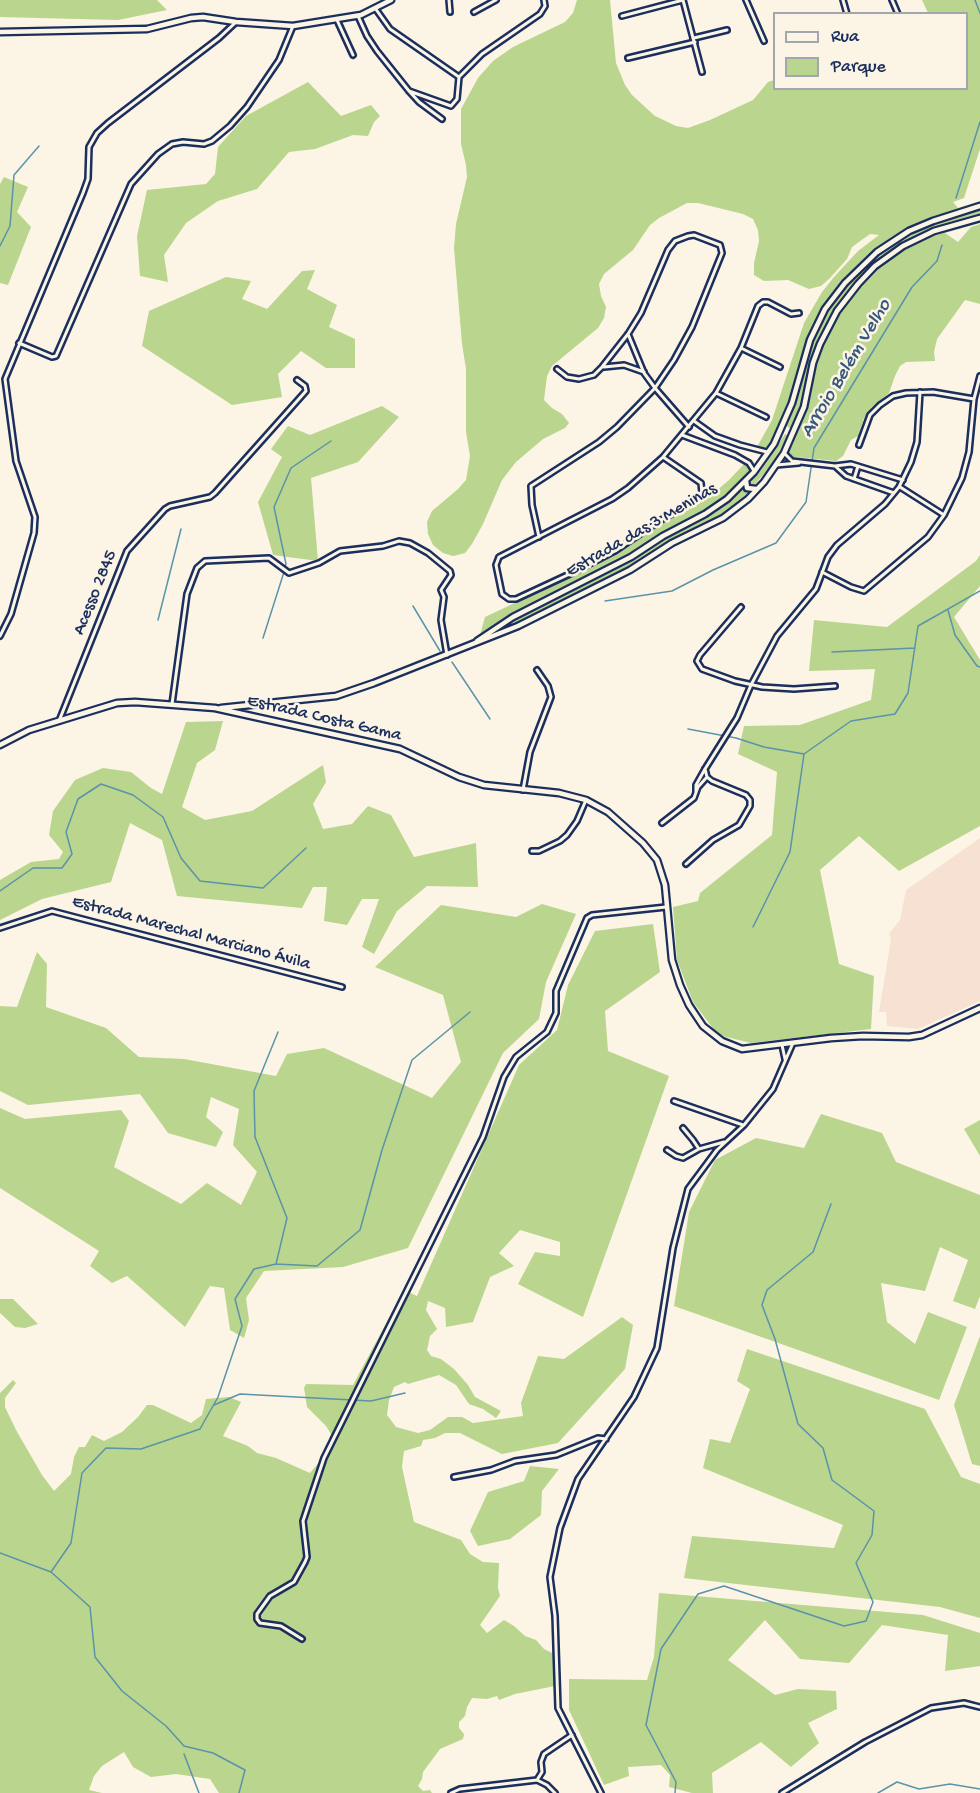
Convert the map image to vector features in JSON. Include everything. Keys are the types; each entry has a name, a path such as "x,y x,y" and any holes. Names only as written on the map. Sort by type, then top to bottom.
{"main road":[{"path":"0,32 147,29 203,17 293,26 358,15 391,0"},
{"name":"Estrada das 3 Meninas","path":"467,647 504,622 607,571 727,499 746,481 769,453 792,403 815,329 832,299 851,275 877,252 909,231 980,206"},
{"name":"Estrada das 3 Meninas","path":"215,708 336,696 447,655 518,626 630,570 672,543 723,518 741,505 756,489 776,465 791,441 804,407 813,363 820,344 837,311 858,284 875,266 903,246 934,231 980,218"},
{"path":"780,431 789,433 791,441"},
{"path":"746,481 747,488 756,489"},
{"name":"Estrada Costa Gama","path":"0,745 29,730 117,703 135,702 215,708 400,748 471,782 496,788 559,793 586,800 608,812 653,854 660,866 672,960 689,1005 703,1026 722,1041 742,1049 863,1036 922,1035 980,1008"},
{"path":"252,717 256,705"}],"street":[{"path":"449,0 450,12"},
{"path":"474,12 496,0"},
{"path":"410,91 451,106 457,99 459,77 482,54 540,14 545,6 544,0"},
{"path":"622,16 683,0 702,72"},
{"path":"746,0 764,41"},
{"path":"375,8 390,29 459,77"},
{"path":"358,15 367,36 377,51 419,102 442,119"},
{"path":"337,20 353,55"},
{"path":"0,636 11,614 34,533 33,510 16,461 5,383 19,343 87,184 88,153 92,140 108,123 219,38 236,22"},
{"path":"19,343 52,357 56,356 131,184 158,154 172,144 183,142 204,144 212,141 230,126 247,107 279,60 293,26"},
{"path":"628,58 727,30"},
{"path":"539,537 530,490 533,482 569,463 599,442 655,388 692,327 722,254 720,245 694,235 681,237 671,245 646,303 628,334 602,368 590,377 579,379 567,376 557,369"},
{"path":"663,457 701,483 702,493 696,500 599,559 516,599 509,599 502,594 496,565 499,557 612,500 663,457 716,393 741,348 760,303 768,302 792,314 799,313"},
{"path":"628,334 644,373 689,427"},
{"path":"741,348 780,367"},
{"path":"602,368 624,365 644,373"},
{"path":"822,572 864,591 921,544 944,515 959,486 968,460 974,399 980,376"},
{"name":"Acesso 2845","path":"58,721 127,550 165,509 210,497 215,493 306,391 305,386 297,380"},
{"path":"696,792 696,785 737,718 751,685 784,627 811,598 824,564 832,551 885,504 903,480 917,442 920,392"},
{"path":"716,393 766,417"},
{"path":"859,445 870,415 880,405 900,394 944,393 974,399"},
{"path":"694,420 715,436 769,453"},
{"path":"682,435 735,455 749,463 754,472"},
{"path":"784,453 788,459 801,463"},
{"path":"776,465 851,464 903,480"},
{"path":"835,466 846,476 894,493"},
{"path":"854,478 858,466"},
{"path":"899,487 944,515"},
{"path":"172,706 187,594 197,568 205,561 269,558 289,573 319,563 340,551 383,546 399,541 410,543 428,553 450,571 449,578 441,590 444,597 441,620 447,655"},
{"path":"741,607 700,655 698,662 702,669 751,685 794,688 835,686"},
{"path":"523,790 531,752 551,696 548,686 537,670"},
{"path":"686,864 713,840 739,825 750,806 750,800 746,795 715,783 708,777 705,769"},
{"path":"662,823 694,798 699,784 708,777"},
{"path":"532,851 539,851 567,835 577,821 586,800"},
{"path":"302,1639 282,1626 260,1623 257,1614 270,1596 294,1581 305,1562 307,1557 303,1521 324,1458 483,1137 504,1077 516,1057 547,1032 556,1013 555,992 584,921 591,915 667,907"},
{"name":"Estrada Marechal Marciano Ávila","path":"0,928 52,911 342,987"},
{"path":"601,1793 558,1708 555,1616 550,1577 560,1528 578,1479 634,1397 657,1348 673,1248 688,1189 717,1150 744,1125 773,1089 793,1043"},
{"path":"782,1045 785,1061"},
{"path":"674,1101 744,1125"},
{"path":"683,1128 699,1149"},
{"path":"667,1150 683,1158 699,1149 725,1142"},
{"path":"454,1477 491,1470 515,1461 556,1455 598,1438 606,1439"},
{"path":"782,1793 865,1742 931,1708 964,1703 980,1707"},
{"path":"537,1780 542,1772 541,1762 544,1754 572,1735"},
{"path":"451,1793 460,1789 537,1780 547,1785 555,1793"}],"shaded area":[{"path":"980,838 980,1001 918,1029 887,1026 886,1012 879,1012 891,939 889,934 900,920 906,890"}],"green space":[{"path":"0,0 157,0 167,10 118,20 0,17"},
{"path":"577,0 610,0 616,63 625,85 632,95 655,116 676,126 688,128 753,100 768,82 773,80 773,90 968,90 968,12 928,12 922,0 980,0 980,149 964,198 953,202 958,208 980,201 980,204 906,230 875,250 844,280 814,326 779,430 770,446 762,449 757,447 772,420 804,323 822,292 834,277 858,251 879,235 870,234 852,247 847,259 830,278 821,286 809,289 788,280 764,281 754,275 759,241 758,230 753,219 743,214 698,203 687,203 659,218 650,225 633,250 604,274 599,284 606,307 604,318 598,328 552,366 547,376 544,400 562,414 569,423 565,428 543,439 516,462 502,480 472,544 465,553 453,556 443,553 433,545 428,534 427,522 432,511 466,480 470,456 466,432 466,369 454,248 456,224 467,177 461,144 461,109 478,78 493,61 513,47 565,22 573,13"},
{"path":"308,82 341,116 371,105 380,116 374,122 368,136 353,135 315,149 289,152 257,189 218,201 186,223 164,255 168,282 140,276 137,236 147,190 206,184 215,174 218,147 246,116"},
{"path":"4,177 28,187 17,212 31,227 8,285 0,283 0,184"},
{"path":"980,209 980,215 931,230 903,244 879,261 855,283 838,305 823,332 813,355 802,406 792,429 786,426 816,333 832,304 851,278 880,252 910,233 939,221"},
{"path":"980,220 980,223 945,233 958,242 971,227 980,224 980,304 965,300 937,339 934,352 935,361 906,362 900,366 889,393 872,407 864,418 858,436 851,440 843,456 836,461 795,457 793,460 787,455 807,405 817,358 826,336 849,298 869,275 902,249 936,233"},
{"path":"315,270 307,289 337,305 329,327 355,339 355,368 326,368 301,351 278,374 282,397 232,405 142,346 149,311 226,277 251,281 242,299 267,309 302,271"},
{"path":"382,406 399,417 358,462 311,478 318,561 273,555 258,502 282,457 271,449 288,426 310,435"},
{"path":"785,434 788,436 772,464 750,488 749,484"},
{"path":"745,463 750,468 749,475 726,497 699,515 661,535 628,557 507,618 480,635 485,617 614,556 663,523 708,498"},
{"path":"743,489 749,494 731,510 713,521 674,539 611,579 518,623 514,622 516,618 626,564"},
{"path":"980,555 980,586 954,617 980,660 980,826 899,871 859,836 820,870 839,964 874,976 871,1029 751,1043 718,1035 693,1002 677,960 673,907 698,901 700,893 772,835 777,772 738,754 744,726 800,725 871,700 875,669 809,671 814,620 887,627 976,561"},
{"path":"223,721 215,750 197,763 182,807 205,820 252,811 323,765 326,782 313,804 323,829 352,824 368,806 391,815 414,857 476,843 478,887 427,886 397,911 374,954 362,947 379,899 362,899 347,925 324,921 327,887 313,887 302,908 177,896 162,840 130,823 111,882 42,899 0,920 0,880 31,862 59,859 63,852 49,835 53,811 75,780 103,768 131,772 162,794 186,722"},
{"path":"542,904 576,914 546,982 539,1019 503,1053 408,1248 343,1267 264,1271 246,1298 249,1320 244,1338 230,1330 224,1288 210,1286 185,1327 127,1276 112,1283 90,1266 99,1251 0,1188 0,1108 25,1119 121,1110 129,1121 114,1167 181,1204 207,1183 241,1205 257,1172 233,1145 239,1109 211,1097 206,1117 223,1132 216,1147 168,1133 140,1094 28,1105 0,1091 0,1006 17,1007 37,952 47,964 46,1007 106,1028 139,1057 184,1059 276,1076 287,1054 324,1048 432,1098 461,1062 443,995 375,967 441,905 516,917"},
{"path":"653,924 660,972 605,1011 608,1051 669,1076 583,1317 518,1284 535,1252 560,1256 560,1242 520,1230 499,1253 514,1266 490,1277 473,1322 446,1327 445,1308 428,1301 426,1310 437,1329 430,1336 427,1350 431,1356 441,1359 454,1369 475,1397 501,1411 496,1418 483,1409 469,1404 456,1385 439,1375 408,1384 405,1382 394,1387 387,1415 396,1427 418,1433 430,1430 448,1417 462,1417 473,1423 523,1416 521,1403 538,1356 564,1359 622,1317 633,1325 625,1369 558,1443 502,1454 460,1433 445,1433 423,1440 421,1446 404,1451 402,1467 414,1522 461,1540 470,1554 483,1562 499,1563 500,1596 480,1625 487,1633 504,1620 554,1654 555,1686 515,1694 499,1700 497,1696 487,1699 472,1698 465,1716 459,1722 459,1728 464,1734 463,1739 440,1749 423,1772 418,1786 423,1791 430,1790 432,1793 219,1793 210,1779 176,1774 151,1777 133,1767 124,1752 102,1766 94,1776 89,1790 102,1793 0,1793 0,1393 13,1380 16,1383 5,1398 5,1407 42,1475 54,1491 71,1474 74,1457 79,1447 85,1447 92,1435 104,1441 122,1432 147,1405 153,1405 191,1423 202,1415 206,1399 229,1397 241,1402 223,1436 248,1446 257,1453 276,1458 310,1473 321,1460 331,1434 307,1407 304,1388 306,1384 353,1385 404,1290 417,1296 519,1065 557,1030 568,985 595,931"},
{"path":"821,1114 882,1133 896,1162 980,1195 980,1296 975,1309 953,1301 968,1260 940,1247 925,1291 881,1283 887,1322 915,1344 928,1312 967,1327 939,1400 674,1306 689,1212 715,1160 756,1138 804,1148"},
{"path":"980,1120 980,1156 964,1129"},
{"path":"0,1299 13,1299 38,1324 25,1328 15,1327 0,1313"},
{"path":"980,1336 980,1466 972,1464 954,1405"},
{"path":"747,1349 925,1409 961,1477 980,1484 980,1618 940,1607 684,1578 692,1536 834,1548 843,1525 703,1468 710,1439 730,1443 750,1389 737,1381"},
{"path":"530,1466 559,1469 542,1491 541,1515 510,1539 478,1546 470,1531 488,1492 524,1481"},
{"path":"659,1593 923,1615 980,1633 980,1666 945,1671 948,1635 882,1625 849,1663 800,1659 765,1620 728,1660 775,1695 798,1689 836,1691 837,1709 808,1723 819,1743 791,1767 761,1742 712,1773 713,1793 692,1793 669,1787 670,1775 661,1765 628,1767 629,1776 604,1785 569,1710 569,1679 647,1680 654,1657"}],"waterway":[{"path":"975,0 980,13"},
{"name":"Arroio Belém Velho","path":"956,198 980,122"},
{"path":"0,246 10,226 14,175 39,146"},
{"name":"Arroio Belém Velho","path":"605,601 672,591 713,570 776,543 806,502 814,448 912,287 937,261 942,245"},
{"path":"285,567 274,507 291,468 331,441"},
{"path":"158,620 181,529"},
{"path":"263,638 284,572"},
{"path":"753,927 790,852 804,754 851,721 895,714 908,693 918,626 980,591"},
{"path":"413,606 440,651"},
{"path":"948,610 955,635 980,667"},
{"path":"832,652 915,648"},
{"path":"452,662 490,719"},
{"path":"688,729 804,754"},
{"path":"0,891 33,868 62,868 72,854 66,832 78,799 101,784 133,795 163,817 181,858 200,881 263,888 306,848"},
{"path":"51,1572 71,1543 82,1473 106,1448 141,1449 200,1429 218,1397 242,1326 235,1299 254,1269 276,1264 317,1266 360,1230 382,1150 412,1060 470,1012"},
{"path":"276,1264 287,1218 255,1137 254,1091 278,1032"},
{"path":"675,1793 676,1782 646,1725 661,1649 698,1594 724,1586 844,1626 866,1621 873,1602 856,1563 872,1535 874,1511 832,1480 823,1448 798,1424 775,1339 762,1305 767,1290 813,1252 831,1204"},
{"path":"214,1405 240,1394 371,1401 405,1393"},
{"path":"0,1553 51,1572 90,1607 95,1657 122,1691 166,1726 184,1746 213,1753 245,1770 239,1793"},
{"path":"184,1754 199,1793"},
{"path":"878,1793 897,1782 919,1789 950,1784 980,1789"}]}
